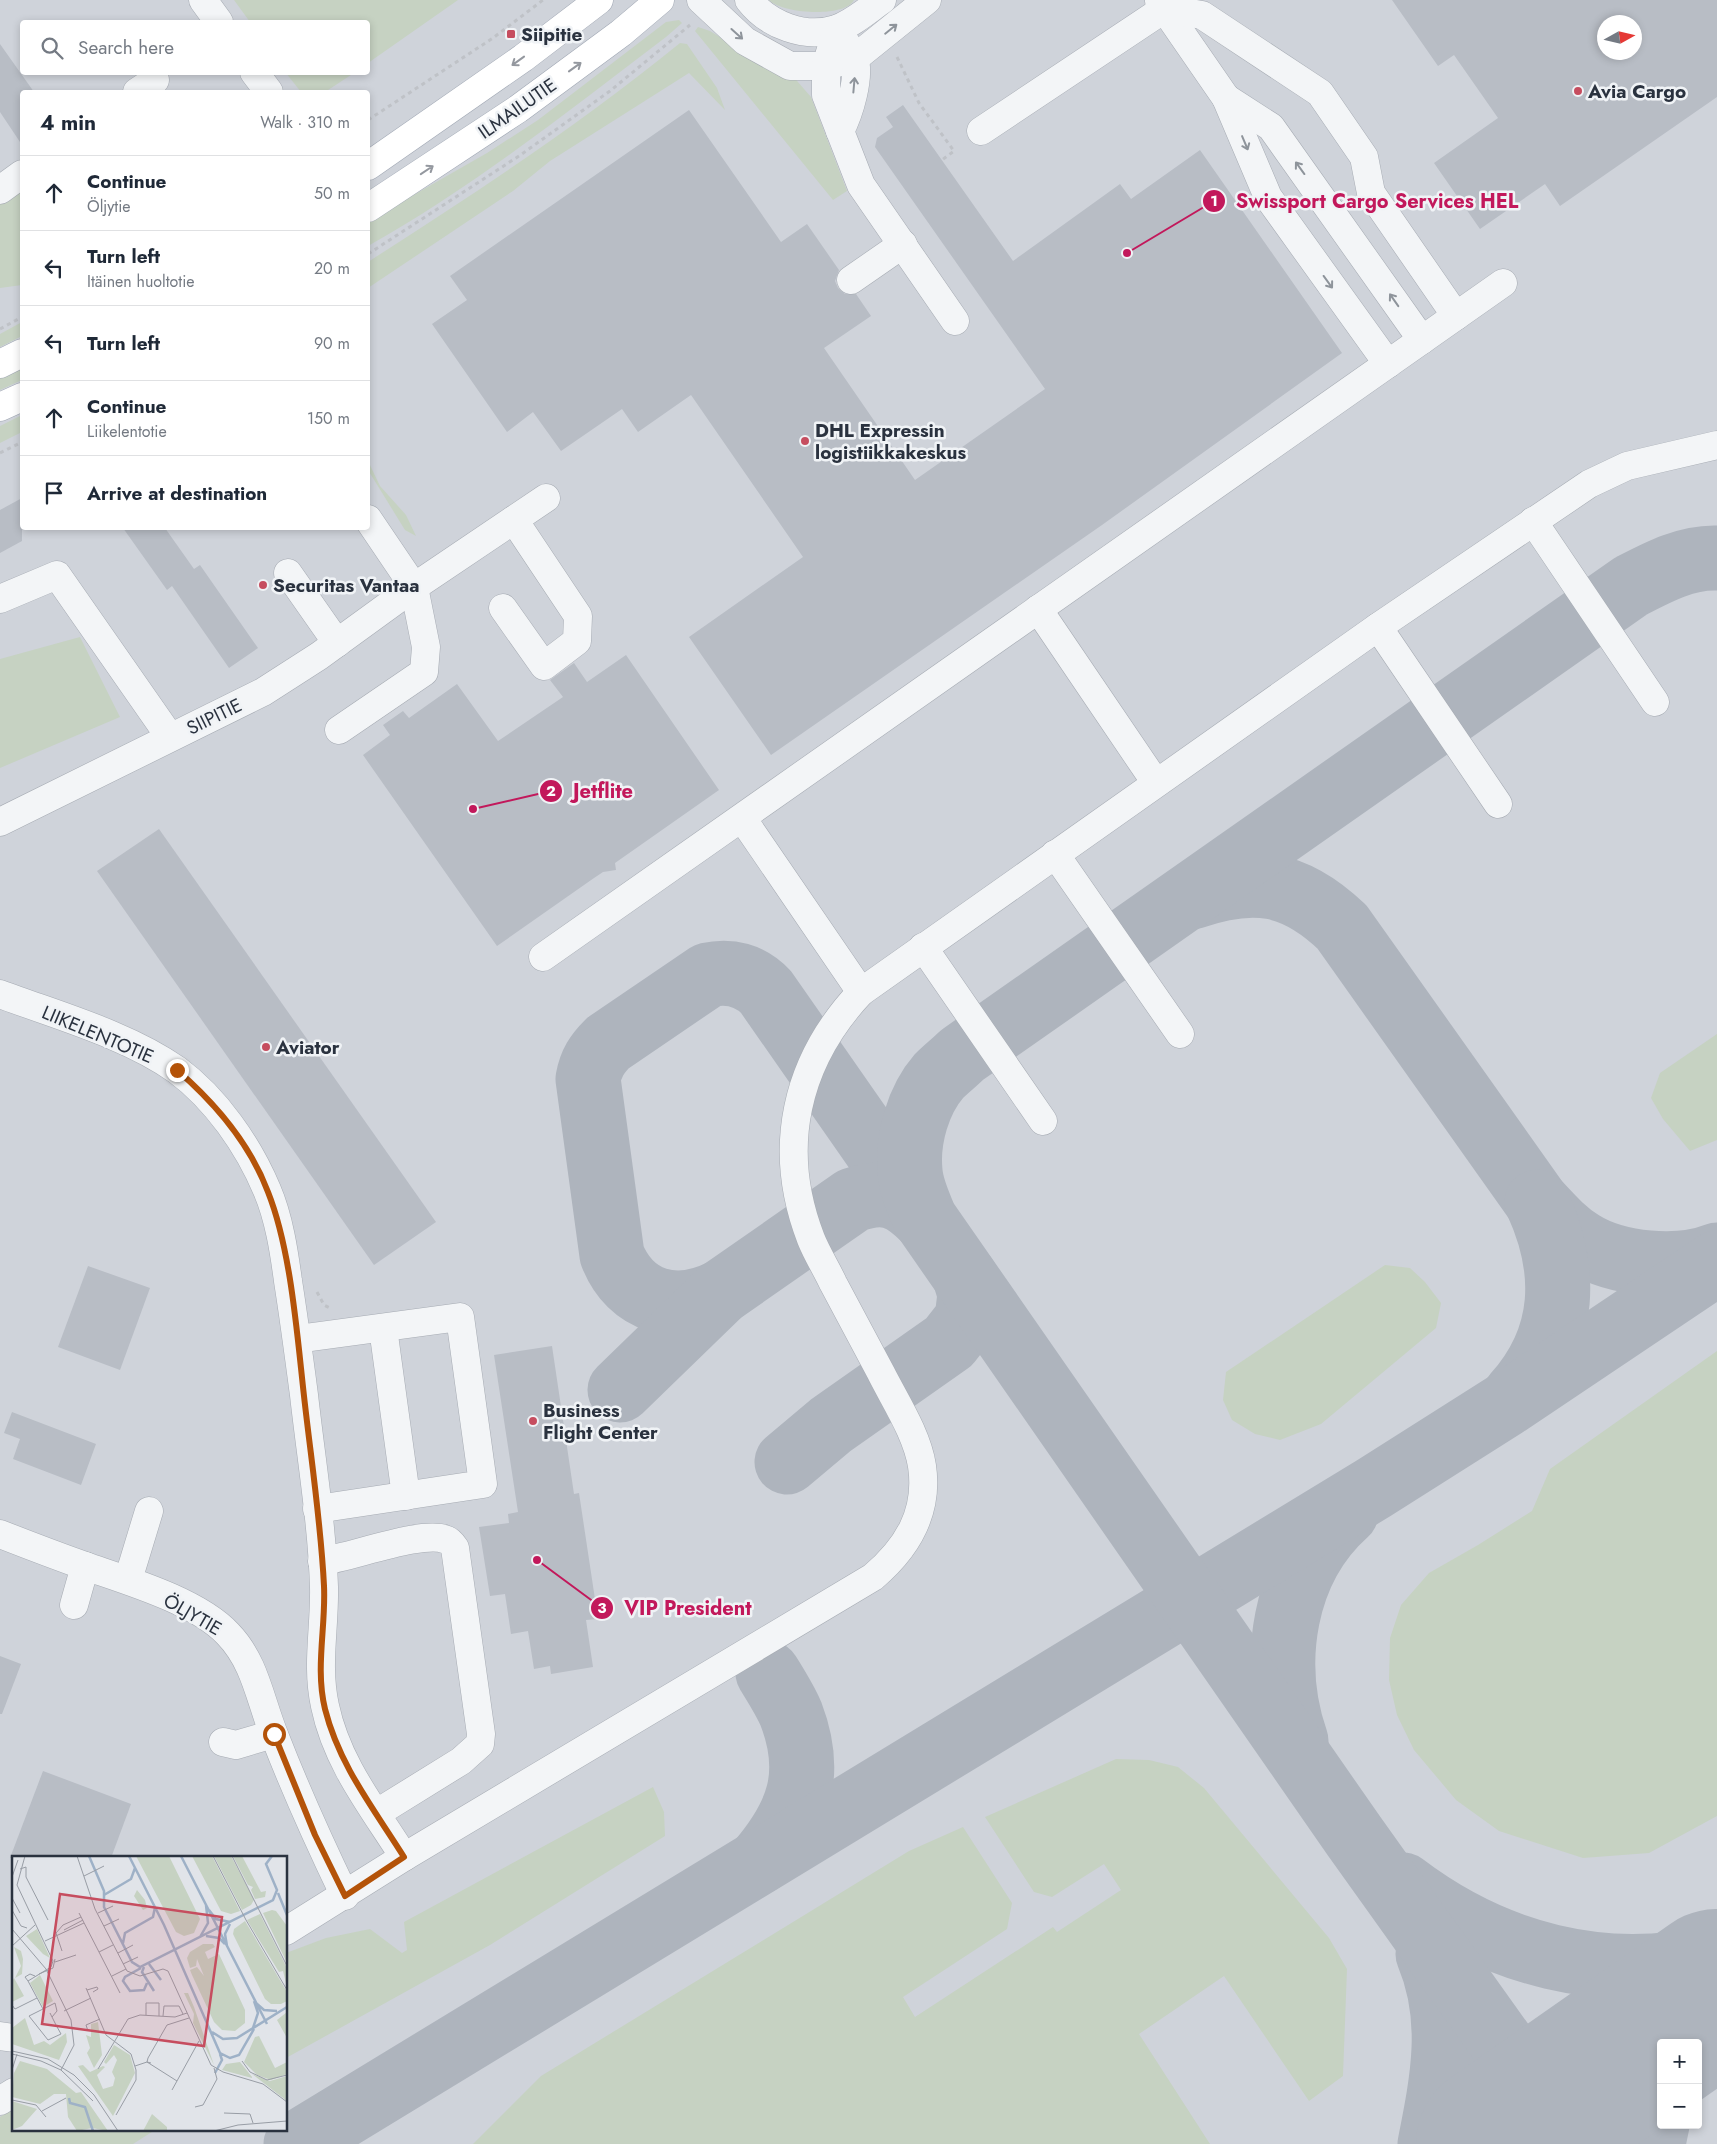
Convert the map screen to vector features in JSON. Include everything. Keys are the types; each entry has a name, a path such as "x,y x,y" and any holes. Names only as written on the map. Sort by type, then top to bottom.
{"main road":[{"name":"ILMAILUTIE","path":"370,165 523,58 599,0"},
{"name":"ILMAILUTIE","path":"370,207 518,109 620,33 660,0"},
{"path":"0,364 20,354"},
{"path":"0,408 20,398"}],"street":[{"path":"203,0 218,20"},
{"path":"749,0 770,21 789,28 815,32 837,29 882,0"},
{"path":"705,4 745,42 773,58 790,66 826,66 855,58 927,0"},
{"path":"1161,4 1226,98 1268,197 1388,364"},
{"path":"981,131 1161,4"},
{"path":"1161,4 1202,15 1320,93 1364,157 1371,193 1456,316"},
{"path":"837,29 855,58 854,86 850,110 840,131"},
{"path":"837,29 826,66 826,95 861,185 955,321"},
{"path":"256,75 267,90"},
{"path":"1226,98 1271,127 1422,340"},
{"path":"852,280 903,244"},
{"path":"543,957 1503,283"},
{"path":"288,1930 345,1896 404,1857 873,1577 893,1560 907,1540 918,1517 923,1490 922,1464 913,1439 893,1396 812,1242 795,1184 793,1162 795,1120 801,1089 824,1038 842,1012 861,992 1378,627 1589,484 1627,466 1717,445"},
{"name":"SIIPITIE","path":"0,822 263,692 338,643 414,587 546,498"},
{"path":"503,608 544,666 577,641 578,616 514,520"},
{"path":"1533,521 1655,702"},
{"path":"339,730 424,672 426,647 414,587 370,522"},
{"path":"288,573 338,643"},
{"path":"0,599 57,575 170,737"},
{"path":"1038,609 1156,783"},
{"path":"1378,627 1498,804"},
{"path":"742,818 861,992"},
{"path":"1055,854 1180,1034"},
{"path":"923,947 1043,1121"},
{"name":"LIIKELENTOTIE","path":"0,994 128,1042 154,1056 190,1082 219,1112 249,1155 268,1191 284,1253 298,1339 317,1509 322,1561 324,1617 320,1677 325,1707 335,1743 351,1775 404,1857"},
{"path":"298,1339 460,1317 483,1484 317,1509"},
{"path":"383,1328 406,1496"},
{"path":"128,1580 149,1511"},
{"name":"ÖLJYTIE","path":"0,1534 128,1580 194,1610 213,1621 228,1634 251,1667 274,1734 315,1835 345,1896"},
{"path":"322,1561 341,1560 383,1545 438,1537 449,1540 455,1548 482,1734 480,1744 461,1761 377,1813"},
{"path":"74,1605 85,1566"},
{"path":"223,1742 236,1745 274,1734"},
{"path":"0,2101 12,2093"}],"path":[{"path":"535,0 535,6"},
{"path":"370,119 492,38 543,0"},
{"path":"370,253 519,156 610,91 705,4"},
{"path":"894,49 919,103 954,151 942,160"},
{"path":"0,329 20,318"},
{"path":"0,454 20,443"}],"shaded area":[{"path":"0,0 1717,0 1717,2144 0,2144"}],"green space":[{"path":"234,0 458,0 370,62 370,20 249,20"},
{"path":"769,0 854,0 848,6 839,10 813,12 786,8 776,5"},
{"path":"679,20 682,23 520,147 445,199 370,245 370,220 487,153 538,120 666,22"},
{"path":"698,27 710,31 749,55 791,74 811,97 847,191 833,200 695,31"},
{"path":"680,43 687,44 717,88 725,110 689,73 550,161 513,191 370,287 370,261 488,184 566,130"},
{"path":"288,75 351,75 328,90 299,90"},
{"path":"20,188 20,285 0,288 0,202"},
{"path":"20,323 20,337 0,347 0,334"},
{"path":"20,363 20,381 0,390 0,373"},
{"path":"20,416 20,433 0,443 0,426"},
{"path":"370,465 380,486 406,515 416,536 405,530 370,473"},
{"path":"80,637 120,717 0,768 0,659"},
{"path":"1717,1034 1717,1140 1690,1151 1663,1119 1651,1098 1660,1073"},
{"path":"1385,1265 1410,1268 1425,1282 1441,1303 1436,1328 1321,1424 1280,1440 1255,1434 1232,1420 1223,1400 1226,1372"},
{"path":"1717,1351 1717,1816 1649,1853 1583,1858 1499,1831 1456,1800 1414,1750 1397,1715 1389,1680 1390,1638 1401,1605 1429,1573 1532,1511 1550,1469"},
{"path":"1116,1759 1149,1760 1178,1767 1204,1788 1329,1938 1347,1969 1343,2076 1309,2101 1224,1976 1139,2034 1210,2144 473,2144 541,2076 909,1851 963,1827 1012,1903 1007,1929 903,1997 915,2017 1053,1927 1057,1932 1121,1890 1104,1864 1052,1897 1034,1892 985,1817"},
{"path":"653,1787 664,1812 665,1836 490,1945 288,2057 288,1952 326,1938 370,1929 402,1953 407,1950 404,1922"},
{"path":"12,2109 12,2132 152,2132 133,2144 0,2144 0,2117"}],"building":[{"name":"Avia Cargo","path":"1392,0 1717,0 1717,97 1560,206 1545,184 1480,229 1434,163 1498,118 1454,55 1438,66"},
{"path":"0,44 20,75 22,75 33,90 20,90 20,142 0,112"},
{"name":"DHL Expressin logistiikkakeskus","path":"903,105 1013,261 1120,184 1131,199 1200,150 1342,353 1102,525 771,755 689,637 803,557 691,395 638,432 622,409 561,451 533,412 507,432 432,324 467,300 450,276 689,110 781,242 807,224 839,270 835,281 838,288 845,294 856,294 871,316 824,348 915,480 1045,389 875,147 877,138 893,127 886,117"},
{"path":"20,499 22,541 0,553 0,510"},
{"path":"124,530 166,530 194,569 200,565 258,648 229,668 172,586 167,590"},
{"path":"626,655 719,790 615,863 616,870 603,872 497,946 363,755 390,735 383,725 403,711 409,718 457,684 498,741 563,697 550,680 574,663 587,682"},
{"name":"Aviator","path":"159,829 436,1222 374,1265 97,871"},
{"path":"88,1266 150,1288 120,1370 58,1347"},
{"path":"552,1346 574,1494 579,1493 598,1619 586,1620 593,1667 551,1674 550,1666 534,1669 528,1631 511,1634 505,1594 490,1596 479,1527 509,1523 508,1514 518,1512 494,1355"},
{"path":"12,1412 96,1444 81,1485 13,1459 20,1439 4,1433"},
{"path":"0,1656 21,1664 2,1714 0,1714"},
{"path":"43,1771 131,1804 112,1856 12,1856 10,1858"}],"taxiway":[{"path":"1574,2144 1354,1836 925,1219 912,1184 910,1146 912,1133 925,1096 939,1076 962,1055 1631,586 1683,563 1706,558 1717,558"},
{"path":"1192,897 1234,886 1254,885 1272,887 1290,892 1307,900 1342,927 1537,1202 1575,1239 1613,1256 1648,1263 1685,1263 1717,1255"},
{"path":"721,1292 704,1299 688,1302 672,1303 657,1300 643,1294 620,1271 612,1255 588,1079 595,1059 608,1043 708,975 724,973 739,975 753,981 766,992 918,1210"},
{"path":"620,1390 721,1292 853,1200 874,1195 892,1196 908,1204 925,1219"},
{"path":"1515,1395 1532,1373 1545,1350 1553,1326 1557,1302 1554,1253 1547,1227 1537,1202"},
{"path":"296,2144 1374,1488 1505,1405 1717,1263"},
{"path":"787,1462 831,1425 949,1342 967,1319 970,1294 965,1277"},
{"path":"1296,1741 1288,1711 1284,1680 1283,1649 1287,1619 1295,1589 1308,1561 1325,1536 1346,1513"},
{"path":"759,1862 773,1845 793,1810 799,1793 802,1775 798,1736 791,1714 768,1673"},
{"path":"1403,1885 1438,1909 1475,1929 1513,1945 1552,1957 1592,1964 1633,1966 1675,1964 1717,1956"},
{"path":"1428,1954 1442,2002 1444,2025 1442,2072 1430,2144"},
{"path":"1689,2039 1717,2001"},
{"path":"1653,2144 1657,2124"}],"runway":[{"path":"1497,2144 1717,1990"}],"place":[{"name":"Siipitie","path":"511,34"},
{"name":"Avia Cargo","path":"1578,91"},
{"name":"Swissport Cargo Services HEL","path":"1127,253"},
{"name":"DHL Expressin logistiikkakeskus","path":"805,441"},
{"name":"Securitas Vantaa","path":"263,585"},
{"name":"Jetflite","path":"473,809"},
{"name":"Aviator","path":"266,1047"},
{"name":"Business Flight Center","path":"533,1421"},
{"name":"VIP President","path":"537,1560"}],"route":[{"path":"177,1070 197,1087 237,1135 268,1191 275,1215 284,1253 298,1339 322,1561 324,1617 320,1677 325,1707 335,1743 351,1775 404,1857 345,1896 315,1835 274,1734"}]}
